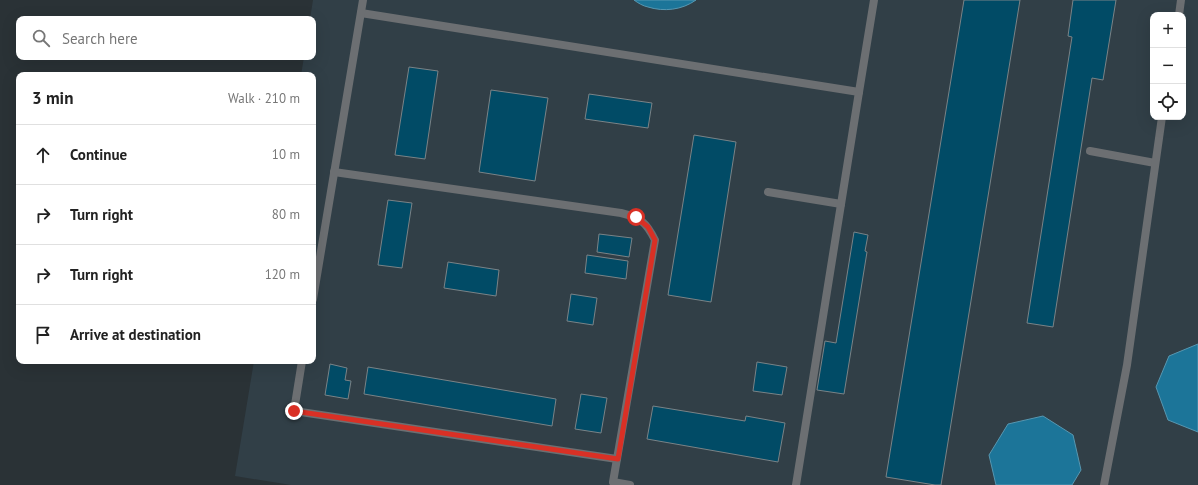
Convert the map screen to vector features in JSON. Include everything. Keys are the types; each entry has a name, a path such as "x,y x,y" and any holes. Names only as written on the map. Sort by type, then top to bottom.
{"lane":[{"path":"316,281 363,0"},
{"path":"796,485 874,0"},
{"path":"1179,12 1181,0"},
{"path":"361,13 858,92"},
{"path":"1104,485 1127,365 1162,120"},
{"path":"1090,151 1155,163"},
{"path":"334,172 621,213 636,217 648,227 655,240 613,482 630,485"},
{"path":"768,192 841,204"},
{"path":"302,364 294,411 618,459"}],"shaded area":[{"path":"313,0 1198,0 1198,485 291,485 235,476 254,364 316,364 316,72 302,72 304,60 316,60 316,16 310,16"}],"water":[{"path":"634,0 696,0 685,6 667,10 646,7"},
{"path":"1198,344 1198,432 1168,420 1156,387 1169,356"},
{"path":"1043,416 1073,435 1081,470 1072,485 996,485 989,455 1008,424"}],"building":[{"path":"964,0 1020,0 941,485 935,485 886,477"},
{"path":"1073,0 1116,0 1103,80 1092,78 1053,327 1027,323 1072,37 1068,36"},
{"path":"409,67 438,71 425,159 395,155"},
{"path":"491,90 548,98 535,181 479,172"},
{"path":"589,94 652,103 648,128 585,119"},
{"path":"694,135 736,142 711,302 668,295"},
{"path":"388,200 412,203 402,268 378,265"},
{"path":"854,232 868,235 865,251 867,252 844,394 817,390 825,341 836,343"},
{"path":"599,234 632,238 629,257 597,252"},
{"path":"587,255 628,261 626,279 585,273"},
{"path":"448,262 499,270 496,296 444,288"},
{"path":"571,294 597,298 593,325 567,321"},
{"path":"757,362 787,367 782,395 753,391"},
{"path":"330,364 347,368 345,380 351,381 348,399 325,395"},
{"path":"368,367 556,399 552,426 364,394"},
{"path":"581,394 607,398 601,433 575,429"},
{"path":"653,406 745,421 746,416 785,423 778,462 647,439"}],"route":[{"path":"294,411 618,459 655,240 648,227 636,217"}]}
